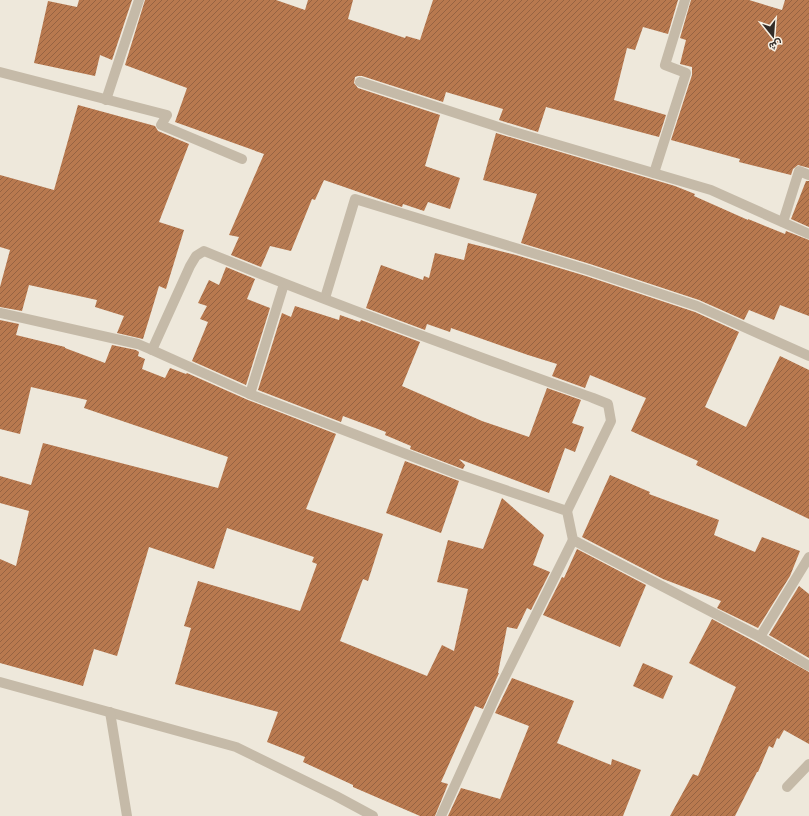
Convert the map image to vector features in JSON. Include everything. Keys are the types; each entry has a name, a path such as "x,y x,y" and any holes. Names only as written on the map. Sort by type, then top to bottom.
{"street":[{"path":"106,100 139,0"},
{"path":"654,173 686,73 665,65 685,0"},
{"path":"0,72 167,115 161,125 242,159"},
{"path":"360,82 511,131 711,190 809,234"},
{"path":"783,222 799,171 809,175"},
{"path":"325,298 355,199 588,270 697,306 809,356"},
{"path":"152,350 190,266 196,256 204,251 284,284 608,404 611,421 567,511 573,540 497,693 441,816"},
{"path":"250,394 284,284"},
{"path":"0,313 138,344 250,394 458,474 567,511"},
{"path":"573,540 760,637 809,666"},
{"path":"760,637 809,557"},
{"path":"0,682 236,747 374,816"},
{"path":"110,712 127,816"},
{"path":"787,787 809,764"}],"building":[{"path":"79,0 132,0 112,60 100,55 95,76 34,63 48,1 77,7"},
{"path":"145,0 276,0 305,10 308,0 353,0 348,19 405,38 406,36 420,40 433,0 678,0 668,34 643,27 635,50 627,48 614,100 666,115 659,137 546,107 538,132 499,120 503,109 446,92 443,102 362,76 355,77 354,83 358,88 440,115 425,166 460,178 450,209 428,202 424,211 403,204 402,207 324,180 315,200 312,199 291,251 270,246 261,267 231,255 239,237 229,235 264,154 175,122 187,88 125,65"},
{"path":"691,0 749,0 782,10 785,0 809,0 809,168 798,165 793,169 791,175 739,162 740,159 671,140 692,75 692,67 680,64 686,40 680,38"},
{"path":"78,105 155,126 158,131 189,144 159,222 184,230 166,289 159,286 143,339 117,333 124,316 95,307 97,300 29,285 22,311 0,307 0,287 10,250 0,247 0,175 54,190"},
{"path":"496,133 675,186 748,220 785,234 786,231 809,240 809,316 780,305 774,320 749,310 744,320 699,300 521,243 537,194 483,180"},
{"path":"806,181 809,181 809,227 791,219"},
{"path":"468,243 516,255 586,276 695,312 739,332 705,407 746,427 780,356 809,370 809,519 696,465 698,461 631,431 646,398 590,375 585,388 552,376 557,364 451,328 450,332 427,324 425,330 366,308 381,265 423,280 424,276 429,278 435,253 464,260"},
{"path":"226,267 255,279 247,299 270,308 246,385 192,361 208,322 200,319 207,306 198,303 209,280 219,285"},
{"path":"295,306 339,320 340,315 360,322 361,320 420,342 402,386 482,421 529,437 547,388 581,400 572,423 584,427 575,452 565,448 549,493 459,459 465,465 463,469 460,468 410,449 411,446 385,435 386,432 343,416 341,422 258,390 282,313 291,317"},
{"path":"0,320 19,324 16,335 65,347 105,363 112,345 136,350 139,352 138,356 145,359 142,369 165,378 170,368 186,374 187,373 248,400 336,434 306,509 383,534 368,581 363,579 340,641 427,676 442,645 454,651 468,589 437,582 448,540 483,549 502,498 544,535 533,565 550,572 531,610 527,608 517,629 507,627 499,673 483,709 475,706 441,782 448,784 435,816 420,816 353,787 353,785 303,762 305,757 267,742 278,712 175,684 191,628 184,626 198,581 300,611 317,564 312,562 314,557 227,528 214,569 149,547 117,656 94,649 83,686 0,663 0,559 16,566 29,511 0,503 0,476 31,485 43,443 218,488 228,457 84,408 87,400 31,387 20,434 0,429"},
{"path":"405,461 459,481 441,533 386,513"},
{"path":"610,475 650,492 649,494 719,520 714,535 755,552 762,537 800,551 790,576 758,628 717,608 721,601 663,579 582,537"},
{"path":"577,549 646,585 620,647 543,615 562,577 564,578"},
{"path":"799,586 809,594 809,658 769,635"},
{"path":"712,619 809,672 809,744 784,730 779,739 777,738 773,748 769,746 758,772 735,816 670,816 693,774 698,776 736,687 689,663"},
{"path":"643,663 673,676 663,699 633,686"},
{"path":"512,678 574,701 557,743 611,765 612,759 641,770 623,816 448,816 461,788 500,799 529,726 495,713"}]}
